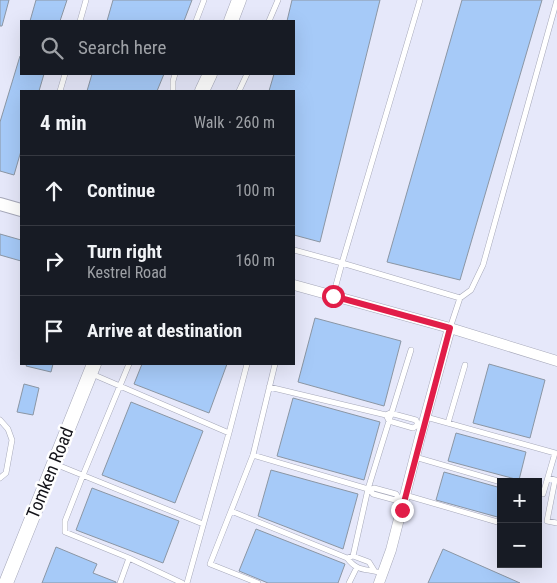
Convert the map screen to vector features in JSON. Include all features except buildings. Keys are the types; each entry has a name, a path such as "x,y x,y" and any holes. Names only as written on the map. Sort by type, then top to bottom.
{"main road":[{"path":"231,20 239,0"},
{"path":"202,90 210,75"},
{"name":"Tomken Road","path":"6,583 92,368"}],"street":[{"path":"0,204 20,210"},
{"path":"295,286 450,328 557,361"},
{"path":"379,576 391,550 422,423 450,328"}],"lane":[{"path":"80,20 86,0"},
{"path":"196,20 204,0"},
{"path":"269,20 278,0"},
{"path":"333,296 420,0"},
{"path":"450,328 460,298 471,290 484,265 557,0"},
{"path":"60,90 65,75"},
{"path":"173,90 175,75"},
{"path":"240,90 247,75"},
{"path":"295,250 460,298"},
{"path":"379,576 352,565 350,557 389,416 411,350"},
{"path":"448,423 465,364"},
{"path":"129,365 82,475 66,521 65,532 129,558 182,583"},
{"path":"187,583 247,365"},
{"path":"258,583 210,564 253,455 275,365"},
{"path":"92,368 120,386 229,433"},
{"path":"269,387 389,416 416,420 422,423 448,423 556,450 542,492"},
{"path":"389,416 413,428 422,423"},
{"path":"0,420 8,429 12,440 6,473 0,478"},
{"path":"253,455 369,489 373,494 395,500 403,497 497,522"},
{"path":"415,457 497,481"},
{"path":"54,464 203,524"},
{"path":"548,478 555,480 547,521 557,524"},
{"path":"230,512 350,557 369,562 379,576"},
{"path":"120,583 129,558"},
{"path":"350,583 357,567"}],"route":[{"path":"333,296 450,328 402,510"}]}
